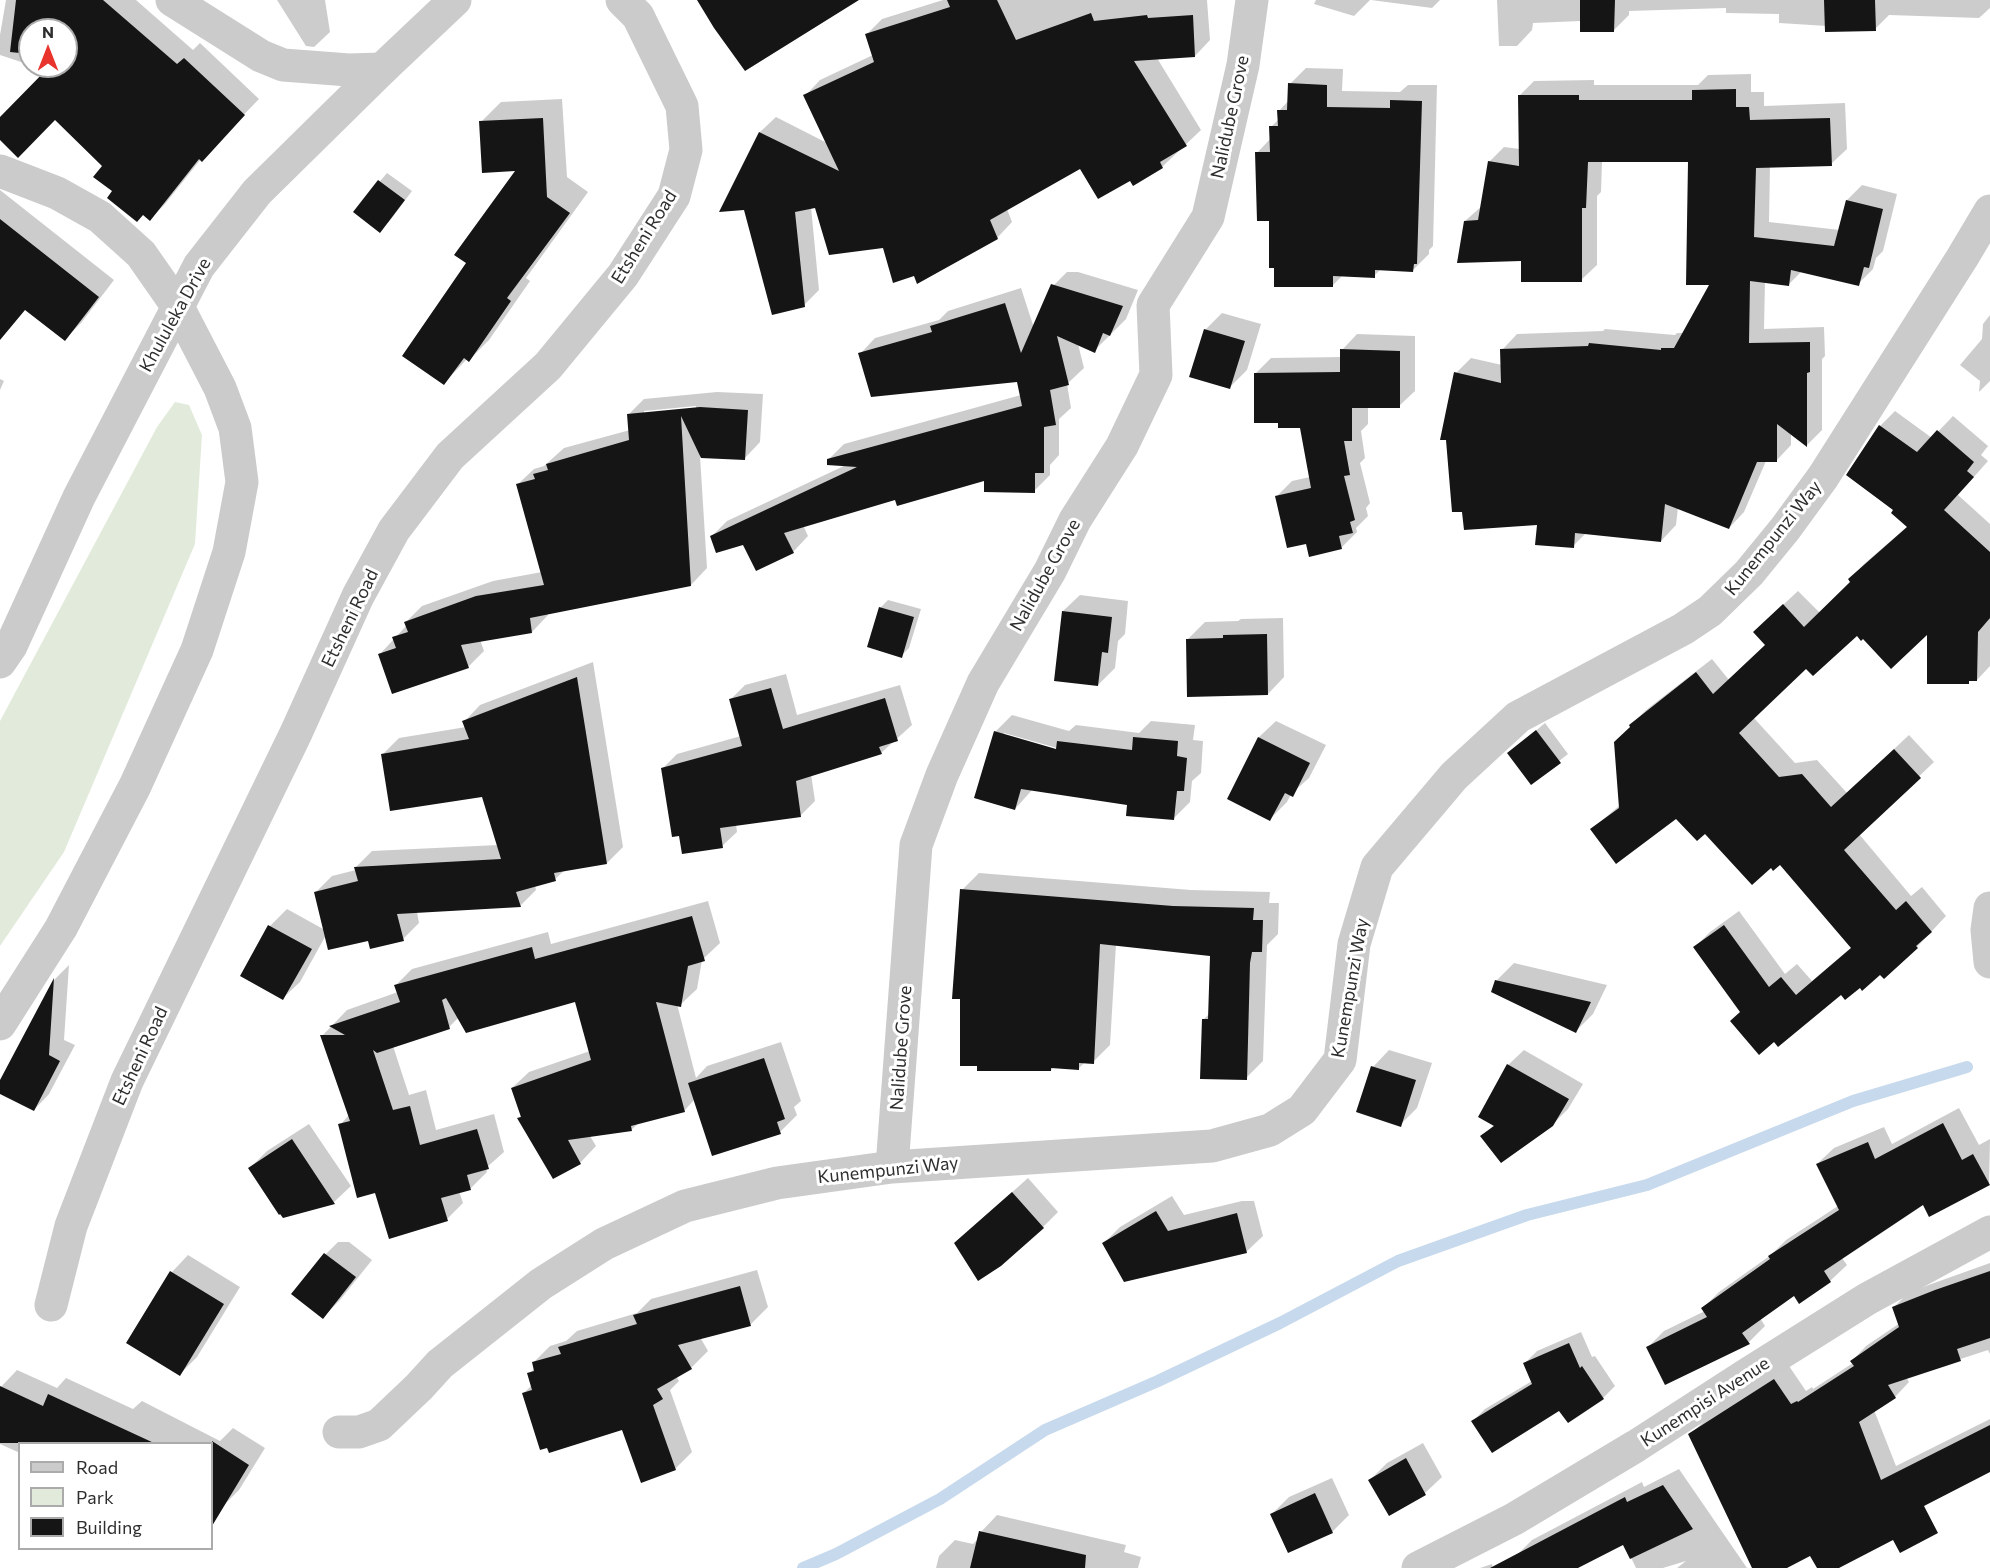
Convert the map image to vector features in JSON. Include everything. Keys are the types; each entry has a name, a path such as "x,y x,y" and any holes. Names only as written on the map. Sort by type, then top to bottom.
{"street":[{"path":"172,0 261,56 283,66 349,70 382,69"},
{"name":"Khululeka Drive","path":"0,662 11,646 79,497 199,266 257,192 455,0"},
{"name":"Etsheni Road","path":"51,1305 70,1226 126,1081 296,733 358,596 394,530 450,456 548,366 623,275 674,196 686,150 681,105 638,16 622,0"},
{"name":"Nalidube Grove","path":"892,1167 916,844 942,775 983,683 1050,571 1075,520 1122,446 1156,375 1153,305 1208,217 1243,66 1252,0"},
{"path":"0,171 57,193 100,217 141,254 178,307 220,388 235,428 242,482 229,552 198,650 135,786 61,928 0,1024"},
{"name":"Kunempunzi Way","path":"339,1432 359,1432 379,1425 440,1364 541,1284 604,1244 685,1206 777,1183 892,1167 1212,1146 1270,1130 1302,1110 1340,1060 1354,944 1377,867 1454,776 1518,717 1683,628 1710,611 1749,573 1785,529 1822,477 1990,211"},
{"path":"1990,908 1987,930 1990,962"},
{"name":"Kunempisi Avenue","path":"1418,1568 1514,1520 1636,1446 1868,1299 1990,1232"}],"green space":[{"path":"175,402 189,405 202,435 195,544 64,852 0,946 0,721 157,427"}],"building":[{"path":"16,0 103,0 177,64 184,58 245,115 202,162 199,159 150,221 143,215 137,222 107,198 112,191 93,177 102,166 55,120 18,158 0,140 0,117 38,78 78,78 78,18 18,18 18,53 10,52"},
{"path":"697,0 859,0 745,71"},
{"path":"947,0 997,0 1016,40 1091,13 1094,21 1147,15 1148,18 1193,15 1195,57 1134,61 1187,146 1160,162 1163,168 1133,186 1130,181 1098,199 1080,169 990,220 998,239 917,284 914,276 893,283 883,248 829,255 815,208 795,212 805,307 772,315 744,210 719,212 759,132 839,171 803,95 874,62 865,34 950,7"},
{"path":"1580,0 1615,0 1614,32 1580,32"},
{"path":"1824,0 1875,0 1876,31 1825,32"},
{"path":"1288,83 1327,85 1327,107 1390,108 1390,100 1422,101 1417,264 1414,264 1413,272 1375,270 1375,278 1333,276 1333,287 1274,287 1274,268 1269,268 1269,221 1257,221 1255,152 1270,152 1269,126 1278,126 1277,110 1287,110"},
{"path":"1736,89 1736,107 1749,107 1750,120 1830,118 1832,166 1756,168 1754,237 1834,246 1846,200 1883,209 1869,268 1864,267 1859,286 1791,270 1789,286 1750,281 1749,343 1810,342 1810,372 1807,373 1807,447 1777,424 1777,462 1757,462 1729,529 1665,504 1661,542 1575,533 1574,548 1535,545 1537,525 1464,530 1462,512 1452,512 1446,440 1440,440 1454,372 1501,383 1500,349 1588,346 1589,343 1661,350 1661,348 1674,348 1709,285 1686,285 1688,162 1588,162 1586,208 1582,208 1582,282 1521,282 1521,261 1457,263 1464,221 1478,220 1488,161 1519,166 1518,95 1579,95 1579,100 1692,100 1692,90"},
{"path":"543,118 547,197 570,213 507,298 511,301 469,362 464,358 444,385 402,356 466,263 454,255 515,171 482,173 479,121"},
{"path":"378,180 405,200 380,233 353,212"},
{"path":"0,219 99,297 65,341 25,310 0,340"},
{"path":"1051,284 1123,306 1110,336 1103,333 1095,353 1057,336 1069,385 1050,390 1056,425 1044,427 1044,473 1035,473 1035,493 984,492 984,481 897,506 895,500 784,533 794,553 756,571 743,545 716,553 710,536 857,467 827,465 827,459 1022,406 1017,382 871,397 858,353 932,332 930,326 1005,303 1021,353"},
{"path":"1204,329 1245,341 1230,389 1189,377"},
{"path":"1340,349 1400,351 1400,408 1352,408 1352,441 1344,441 1350,475 1344,476 1355,520 1350,522 1353,533 1339,536 1342,549 1309,557 1306,544 1287,548 1275,496 1311,488 1300,428 1278,428 1278,423 1254,423 1254,373 1340,372"},
{"path":"700,407 748,410 745,460 701,458 681,416 691,586 530,618 532,633 461,645 469,668 392,694 378,654 396,648 392,637 408,632 404,622 476,596 544,585 516,484 535,479 533,474 548,470 546,464 629,440 627,414"},
{"path":"1879,425 1917,452 1937,430 1974,462 1967,471 1974,477 1944,510 1990,552 1990,618 1978,632 1977,681 1969,681 1969,684 1927,684 1927,635 1891,669 1863,639 1861,641 1857,636 1813,676 1806,669 1739,733 1779,777 1802,774 1831,807 1894,749 1921,778 1844,850 1896,910 1906,901 1932,932 1884,979 1880,975 1862,991 1860,988 1845,1000 1841,995 1778,1047 1774,1042 1759,1055 1730,1021 1740,1012 1693,947 1724,925 1769,987 1781,977 1796,995 1851,948 1780,865 1773,871 1771,868 1752,885 1705,834 1697,841 1676,819 1616,864 1590,829 1619,808 1614,742 1630,727 1629,725 1696,672 1713,694 1765,645 1753,632 1783,604 1804,627 1850,582 1848,579 1907,527 1891,513 1893,510 1846,475"},
{"path":"879,607 914,617 902,658 867,647"},
{"path":"1062,611 1112,617 1108,653 1102,652 1098,686 1054,681"},
{"path":"1267,634 1268,695 1187,697 1186,639"},
{"path":"577,677 607,864 554,873 556,881 516,892 521,907 397,914 404,941 370,949 368,941 328,950 314,892 358,881 354,867 501,859 482,797 390,811 381,754 469,739 462,721"},
{"path":"771,688 783,729 885,698 898,741 879,747 882,754 796,781 801,817 720,828 723,848 682,854 679,836 672,837 661,768 742,746 729,699"},
{"path":"1536,730 1561,763 1531,785 1507,753"},
{"path":"994,731 1056,749 1057,741 1132,750 1133,737 1178,741 1177,756 1187,758 1184,791 1177,791 1174,820 1126,816 1127,805 1021,789 1015,810 974,798"},
{"path":"1258,737 1310,763 1293,797 1285,793 1270,821 1227,799"},
{"path":"960,889 1173,906 1254,908 1253,920 1263,920 1262,952 1252,952 1250,963 1247,1080 1200,1079 1202,1019 1208,1019 1210,956 1100,944 1094,1064 1079,1063 1079,1070 1051,1068 1051,1071 977,1071 977,1066 960,1066 960,999 952,999"},
{"path":"692,916 705,961 688,966 681,1007 656,1002 685,1112 631,1126 632,1131 568,1140 581,1164 553,1179 517,1118 521,1117 511,1088 591,1060 575,1002 466,1033 446,998 442,1000 450,1029 377,1053 373,1050 393,1110 410,1106 420,1145 477,1129 489,1169 467,1175 471,1190 441,1198 448,1221 389,1239 375,1193 357,1198 338,1124 350,1121 320,1035 345,1035 329,1026 400,1002 394,985 532,947 535,959"},
{"path":"268,925 312,949 283,1000 240,976"},
{"path":"54,978 49,1055 60,1061 34,1111 0,1094 0,1080"},
{"path":"1495,980 1591,1002 1576,1033 1491,992"},
{"path":"764,1058 785,1119 777,1122 781,1134 712,1156 688,1083"},
{"path":"1507,1064 1569,1099 1553,1126 1501,1163 1480,1136 1494,1126 1478,1117"},
{"path":"1371,1066 1416,1080 1401,1127 1356,1112"},
{"path":"1943,1123 1962,1160 1973,1154 1990,1185 1929,1217 1923,1205 1824,1271 1831,1282 1799,1304 1794,1296 1742,1333 1750,1344 1665,1385 1646,1347 1707,1317 1701,1308 1770,1259 1768,1256 1839,1210 1816,1164 1868,1142 1875,1159"},
{"path":"292,1139 335,1204 283,1218 248,1168"},
{"path":"1012,1192 1044,1228 1001,1266 978,1281 954,1243"},
{"path":"1156,1211 1168,1231 1237,1213 1247,1253 1124,1282 1102,1243"},
{"path":"324,1253 356,1277 323,1319 291,1294"},
{"path":"170,1271 224,1304 180,1376 126,1343"},
{"path":"1990,1271 1990,1338 1957,1349 1961,1361 1888,1385 1896,1398 1859,1422 1881,1480 1990,1425 1990,1472 1924,1506 1938,1533 1900,1553 1893,1540 1839,1568 1817,1568 1810,1556 1787,1568 1752,1568 1688,1434 1774,1379 1791,1404 1798,1402 1854,1366 1850,1361 1899,1327 1892,1307"},
{"path":"740,1286 751,1326 678,1345 692,1369 657,1389 663,1399 653,1405 676,1470 641,1483 622,1430 549,1453 547,1448 540,1450 522,1393 532,1390 527,1373 534,1371 532,1362 561,1354 558,1347 637,1324 633,1315"},
{"path":"1569,1343 1580,1368 1582,1366 1604,1399 1568,1423 1559,1411 1492,1453 1471,1421 1532,1384 1523,1363"},
{"path":"0,1386 43,1406 48,1394 152,1442 18,1442 0,1443"},
{"path":"212,1441 249,1465 213,1524 213,1442"},
{"path":"1406,1458 1426,1495 1389,1516 1368,1480"},
{"path":"1663,1485 1693,1529 1630,1559 1623,1545 1578,1568 1490,1568 1625,1497 1627,1502"},
{"path":"1315,1493 1333,1533 1288,1553 1270,1514"},
{"path":"979,1531 1086,1555 1085,1568 970,1568"}],"waterway":[{"path":"803,1568 836,1554 940,1499 1045,1430 1158,1381 1280,1323 1398,1261 1527,1215 1647,1185 1853,1101 1967,1067"}]}
